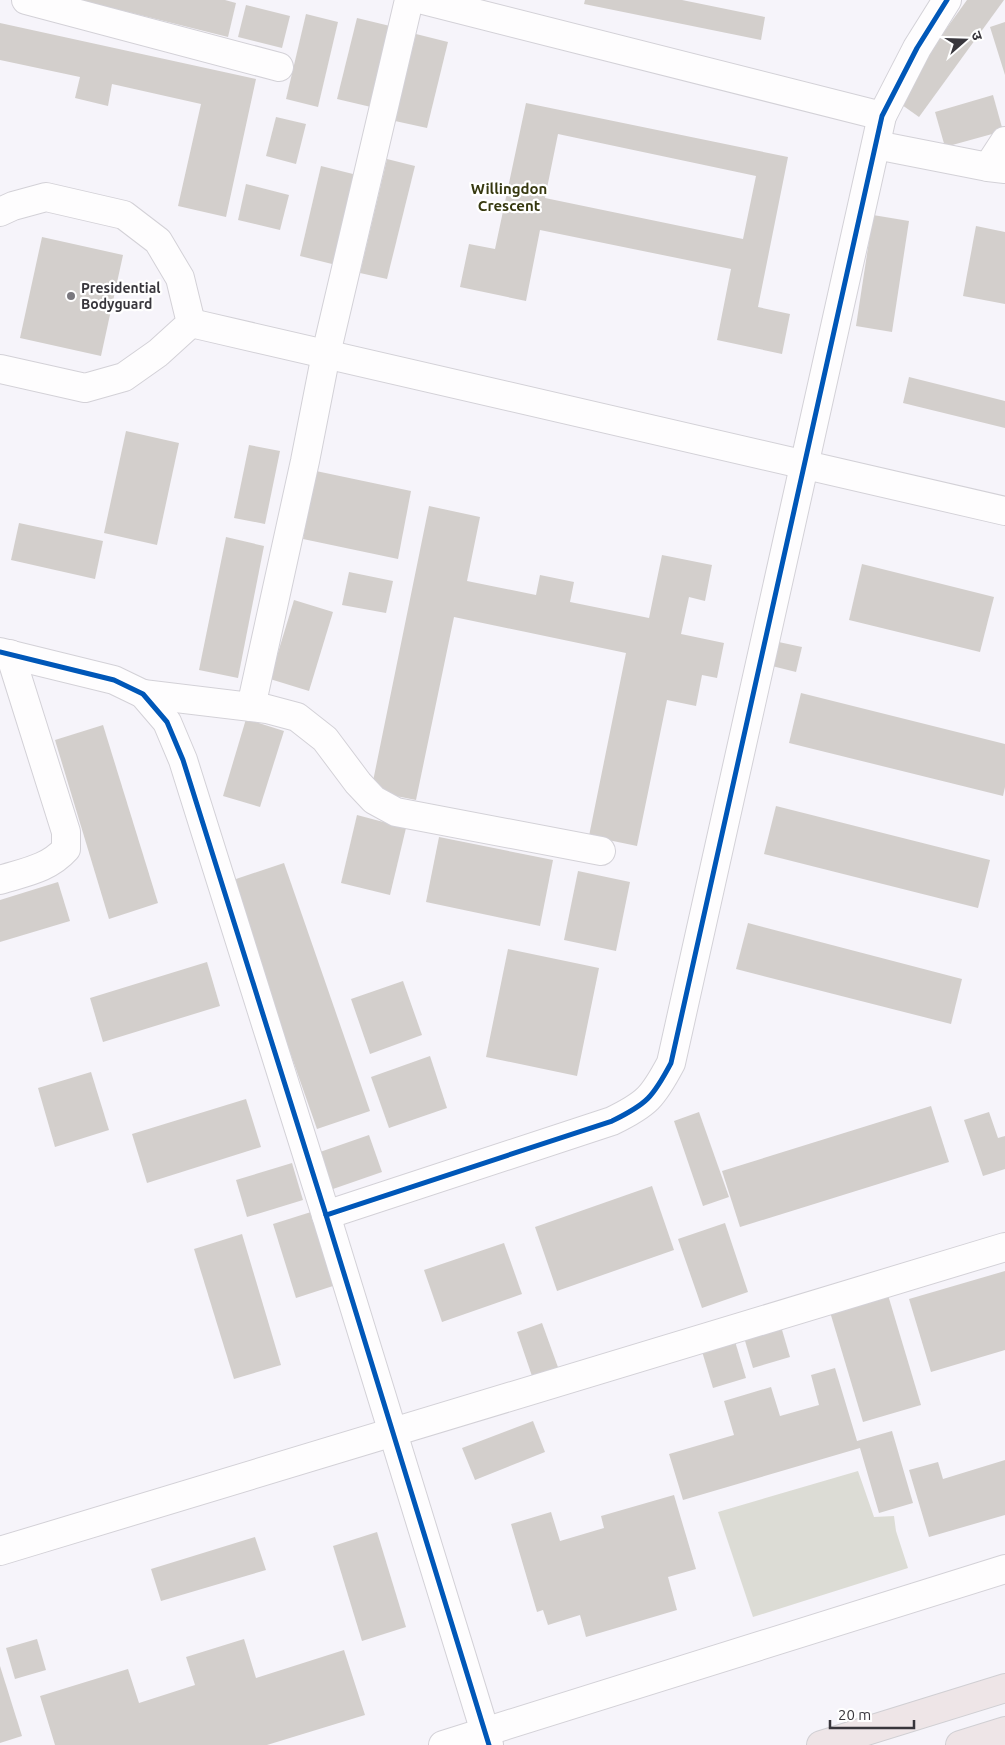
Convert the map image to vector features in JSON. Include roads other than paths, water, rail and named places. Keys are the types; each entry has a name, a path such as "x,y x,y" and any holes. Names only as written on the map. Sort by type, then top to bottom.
{"main road":[{"path":"821,1745 1005,1688"},
{"path":"960,1745 1005,1731"}],"street":[{"path":"26,0 278,67"},
{"path":"251,707 305,461 326,354 409,0"},
{"path":"423,0 503,10 882,116"},
{"path":"326,1215 612,1121 637,1109 657,1090 671,1063 882,116 917,48 947,0"},
{"path":"876,144 996,168 1005,141"},
{"path":"0,212 13,206 46,197 124,215 158,241 180,278 191,323"},
{"path":"191,323 1005,511"},
{"path":"0,369 85,388 124,376 158,353 191,323"},
{"path":"5,653 114,680 143,694 267,709 297,717 325,739 358,783 374,800 396,812 600,851"},
{"path":"0,880 41,868 56,860 66,848 66,832 5,653"},
{"path":"143,694 166,722 183,760 487,1738"},
{"path":"0,1551 1005,1246"},
{"path":"443,1745 487,1738 1005,1569"}],"place":[{"name":"Presidential Bodyguard","path":"71,296"}],"district":[{"name":"Willingdon Crescent","path":"509,198"}]}
